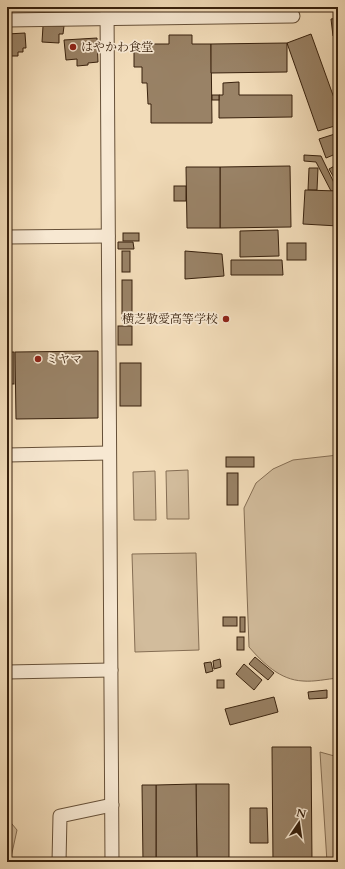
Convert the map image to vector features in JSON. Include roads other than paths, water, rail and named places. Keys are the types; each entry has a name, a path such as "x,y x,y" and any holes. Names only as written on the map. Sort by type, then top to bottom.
{"street":[{"path":"110,13 108,236 112,862"},
{"path":"7,20 110,13 293,16"},
{"path":"7,237 108,236"},
{"path":"7,455 110,453"},
{"path":"7,672 111,670"},
{"path":"60,862 60,816 112,805"}],"place":[{"name":"はやかわ食堂","path":"73,47"},
{"name":"横芝敬愛高等学校","path":"226,319"},
{"name":"ミヤマ","path":"38,359"}]}
